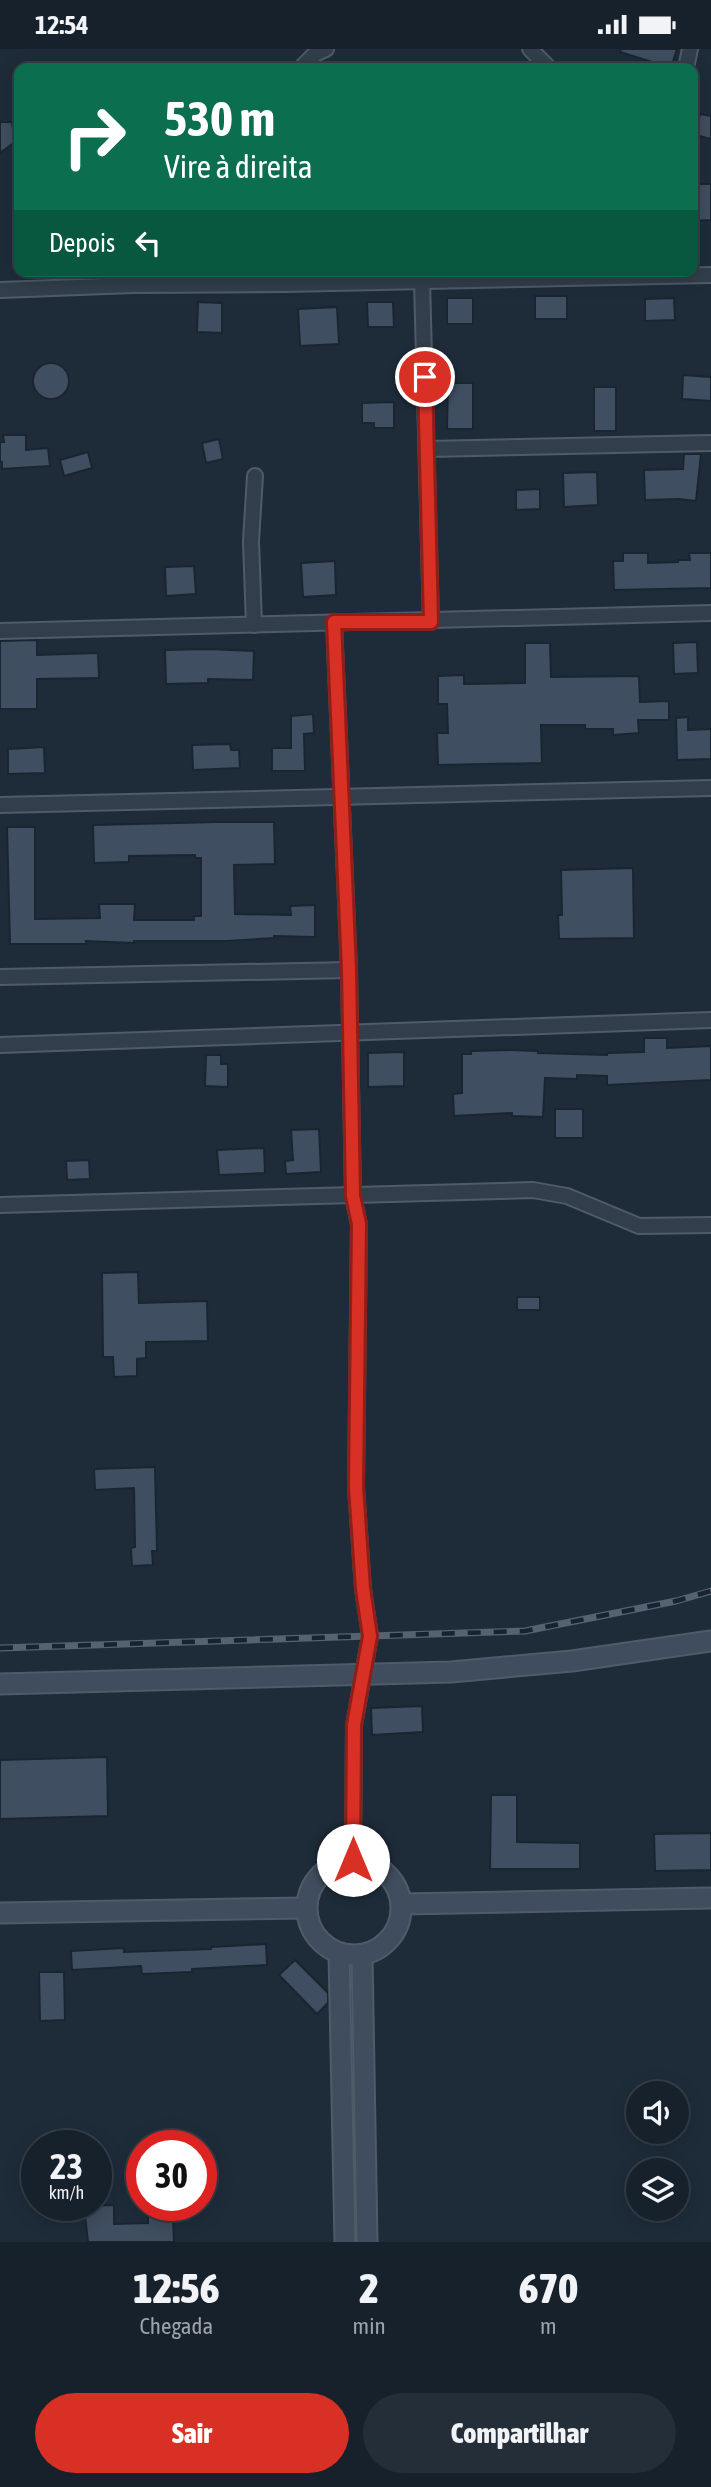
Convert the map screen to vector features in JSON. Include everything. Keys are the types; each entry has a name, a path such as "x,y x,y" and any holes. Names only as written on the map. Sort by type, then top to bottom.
{"street":[{"path":"306,63 315,54 326,49"},
{"path":"530,49 545,63"},
{"path":"0,290 284,278 422,281 544,277"},
{"path":"422,281 431,622"},
{"path":"427,449 711,443"},
{"path":"254,625 251,541 255,476"},
{"path":"0,631 711,613"},
{"path":"334,622 349,970 353,1196 359,1224 356,1487 363,1589 370,1636 354,1725 353,1860"},
{"path":"0,805 711,788"},
{"path":"0,977 349,970"},
{"path":"0,1045 711,1020"},
{"path":"0,1205 533,1190 567,1196 639,1226 711,1225"},
{"path":"0,1684 451,1672 572,1661 711,1641"},
{"path":"353,1860 376,1866 394,1882 402,1905 400,1922 391,1937 378,1949 362,1955 339,1953 322,1943 311,1927 306,1908 312,1884 330,1867 353,1860"},
{"path":"402,1905 711,1898"},
{"path":"0,1913 306,1908"},
{"path":"339,1953 345,2242"},
{"path":"362,1955 367,2242"}],"building":[{"path":"621,49 677,49 673,63 655,63 620,52"},
{"path":"700,114 711,116 711,139 698,136"},
{"path":"0,122 12,122 14,143 0,153"},
{"path":"698,184 711,184 711,220 698,221"},
{"path":"535,296 567,296 567,319 535,319"},
{"path":"447,298 473,298 473,324 447,324"},
{"path":"674,298 675,320 645,321 645,299"},
{"path":"198,302 222,303 222,333 197,332"},
{"path":"367,302 393,302 394,327 368,327"},
{"path":"337,307 339,344 300,346 298,309"},
{"path":"51,363 64,368 69,381 64,394 51,399 38,394 33,381 38,368"},
{"path":"683,375 711,377 711,401 682,399"},
{"path":"448,383 473,383 473,429 447,429"},
{"path":"594,387 616,387 616,431 594,431"},
{"path":"394,402 394,428 374,428 374,423 362,423 362,403"},
{"path":"3,435 26,435 26,450 48,448 50,466 2,469 0,442 4,442"},
{"path":"219,439 223,459 206,463 202,443"},
{"path":"88,452 92,468 64,476 60,460"},
{"path":"684,454 701,454 696,501 645,500 644,470 683,469"},
{"path":"597,472 598,505 564,507 563,473"},
{"path":"540,489 540,509 516,510 516,490"},
{"path":"623,553 648,553 648,563 678,562 690,560 689,553 711,553 711,588 614,590 613,561 623,561"},
{"path":"335,561 336,595 303,597 301,563"},
{"path":"194,566 196,594 166,596 165,567"},
{"path":"37,640 37,655 98,653 99,678 37,679 37,709 0,709 0,641"},
{"path":"697,642 698,673 674,674 673,643"},
{"path":"525,643 550,643 551,677 639,676 640,702 669,701 669,720 638,720 639,733 613,735 613,729 585,729 585,725 541,725 542,763 438,765 437,733 448,733 447,704 438,704 438,676 464,675 464,684 525,683"},
{"path":"165,650 254,651 253,680 208,679 208,683 166,684"},
{"path":"313,714 314,733 304,734 305,771 272,771 272,748 291,748 291,716"},
{"path":"688,717 688,730 711,729 711,759 677,760 676,718"},
{"path":"230,744 231,750 239,750 240,768 193,770 192,745"},
{"path":"44,747 45,773 8,774 8,749"},
{"path":"274,822 275,864 234,865 235,914 291,915 290,906 315,905 315,937 10,944 7,827 35,827 35,919 100,918 99,904 135,904 134,920 194,920 194,916 201,916 201,858 195,858 195,855 129,856 129,862 94,863 93,825"},
{"path":"633,868 634,938 559,939 558,915 562,915 561,870"},
{"path":"644,1038 667,1038 667,1048 711,1046 711,1080 607,1085 607,1076 545,1078 543,1117 512,1116 512,1113 454,1116 453,1094 462,1093 462,1054 471,1054 471,1051 510,1050 607,1055 644,1052"},
{"path":"404,1052 404,1086 368,1087 368,1053"},
{"path":"206,1055 221,1055 221,1064 228,1064 228,1087 205,1086"},
{"path":"555,1109 583,1109 583,1138 555,1138"},
{"path":"319,1129 321,1172 286,1174 285,1161 293,1160 291,1130"},
{"path":"264,1148 265,1173 219,1175 217,1150"},
{"path":"89,1160 90,1179 67,1180 66,1161"},
{"path":"138,1272 139,1303 207,1301 208,1341 146,1342 146,1358 137,1359 137,1376 114,1377 113,1357 103,1357 102,1273"},
{"path":"517,1297 540,1297 540,1310 517,1310"},
{"path":"155,1467 157,1551 152,1551 153,1565 132,1566 131,1548 135,1547 134,1488 95,1490 94,1469"},
{"path":"422,1706 423,1732 372,1735 371,1708"},
{"path":"107,1757 108,1816 0,1819 0,1760"},
{"path":"491,1795 517,1795 517,1842 580,1843 580,1869 490,1869"},
{"path":"711,1833 711,1870 655,1871 654,1834"},
{"path":"266,1944 267,1965 142,1974 141,1966 72,1970 71,1951 124,1948 124,1952 211,1949"},
{"path":"295,1960 328,1993 328,2003 317,2014 279,1975"},
{"path":"39,1972 64,1972 65,2020 40,2021"},
{"path":"112,2205 114,2224 173,2221 174,2242 88,2242 86,2221 112,2221"}],"railway":[{"path":"0,1648 525,1631 676,1601 711,1591"}],"route":[{"path":"353,1860 354,1725 370,1636 363,1589 356,1487 359,1224 353,1196 349,970 334,622 431,622 425,377"}]}
